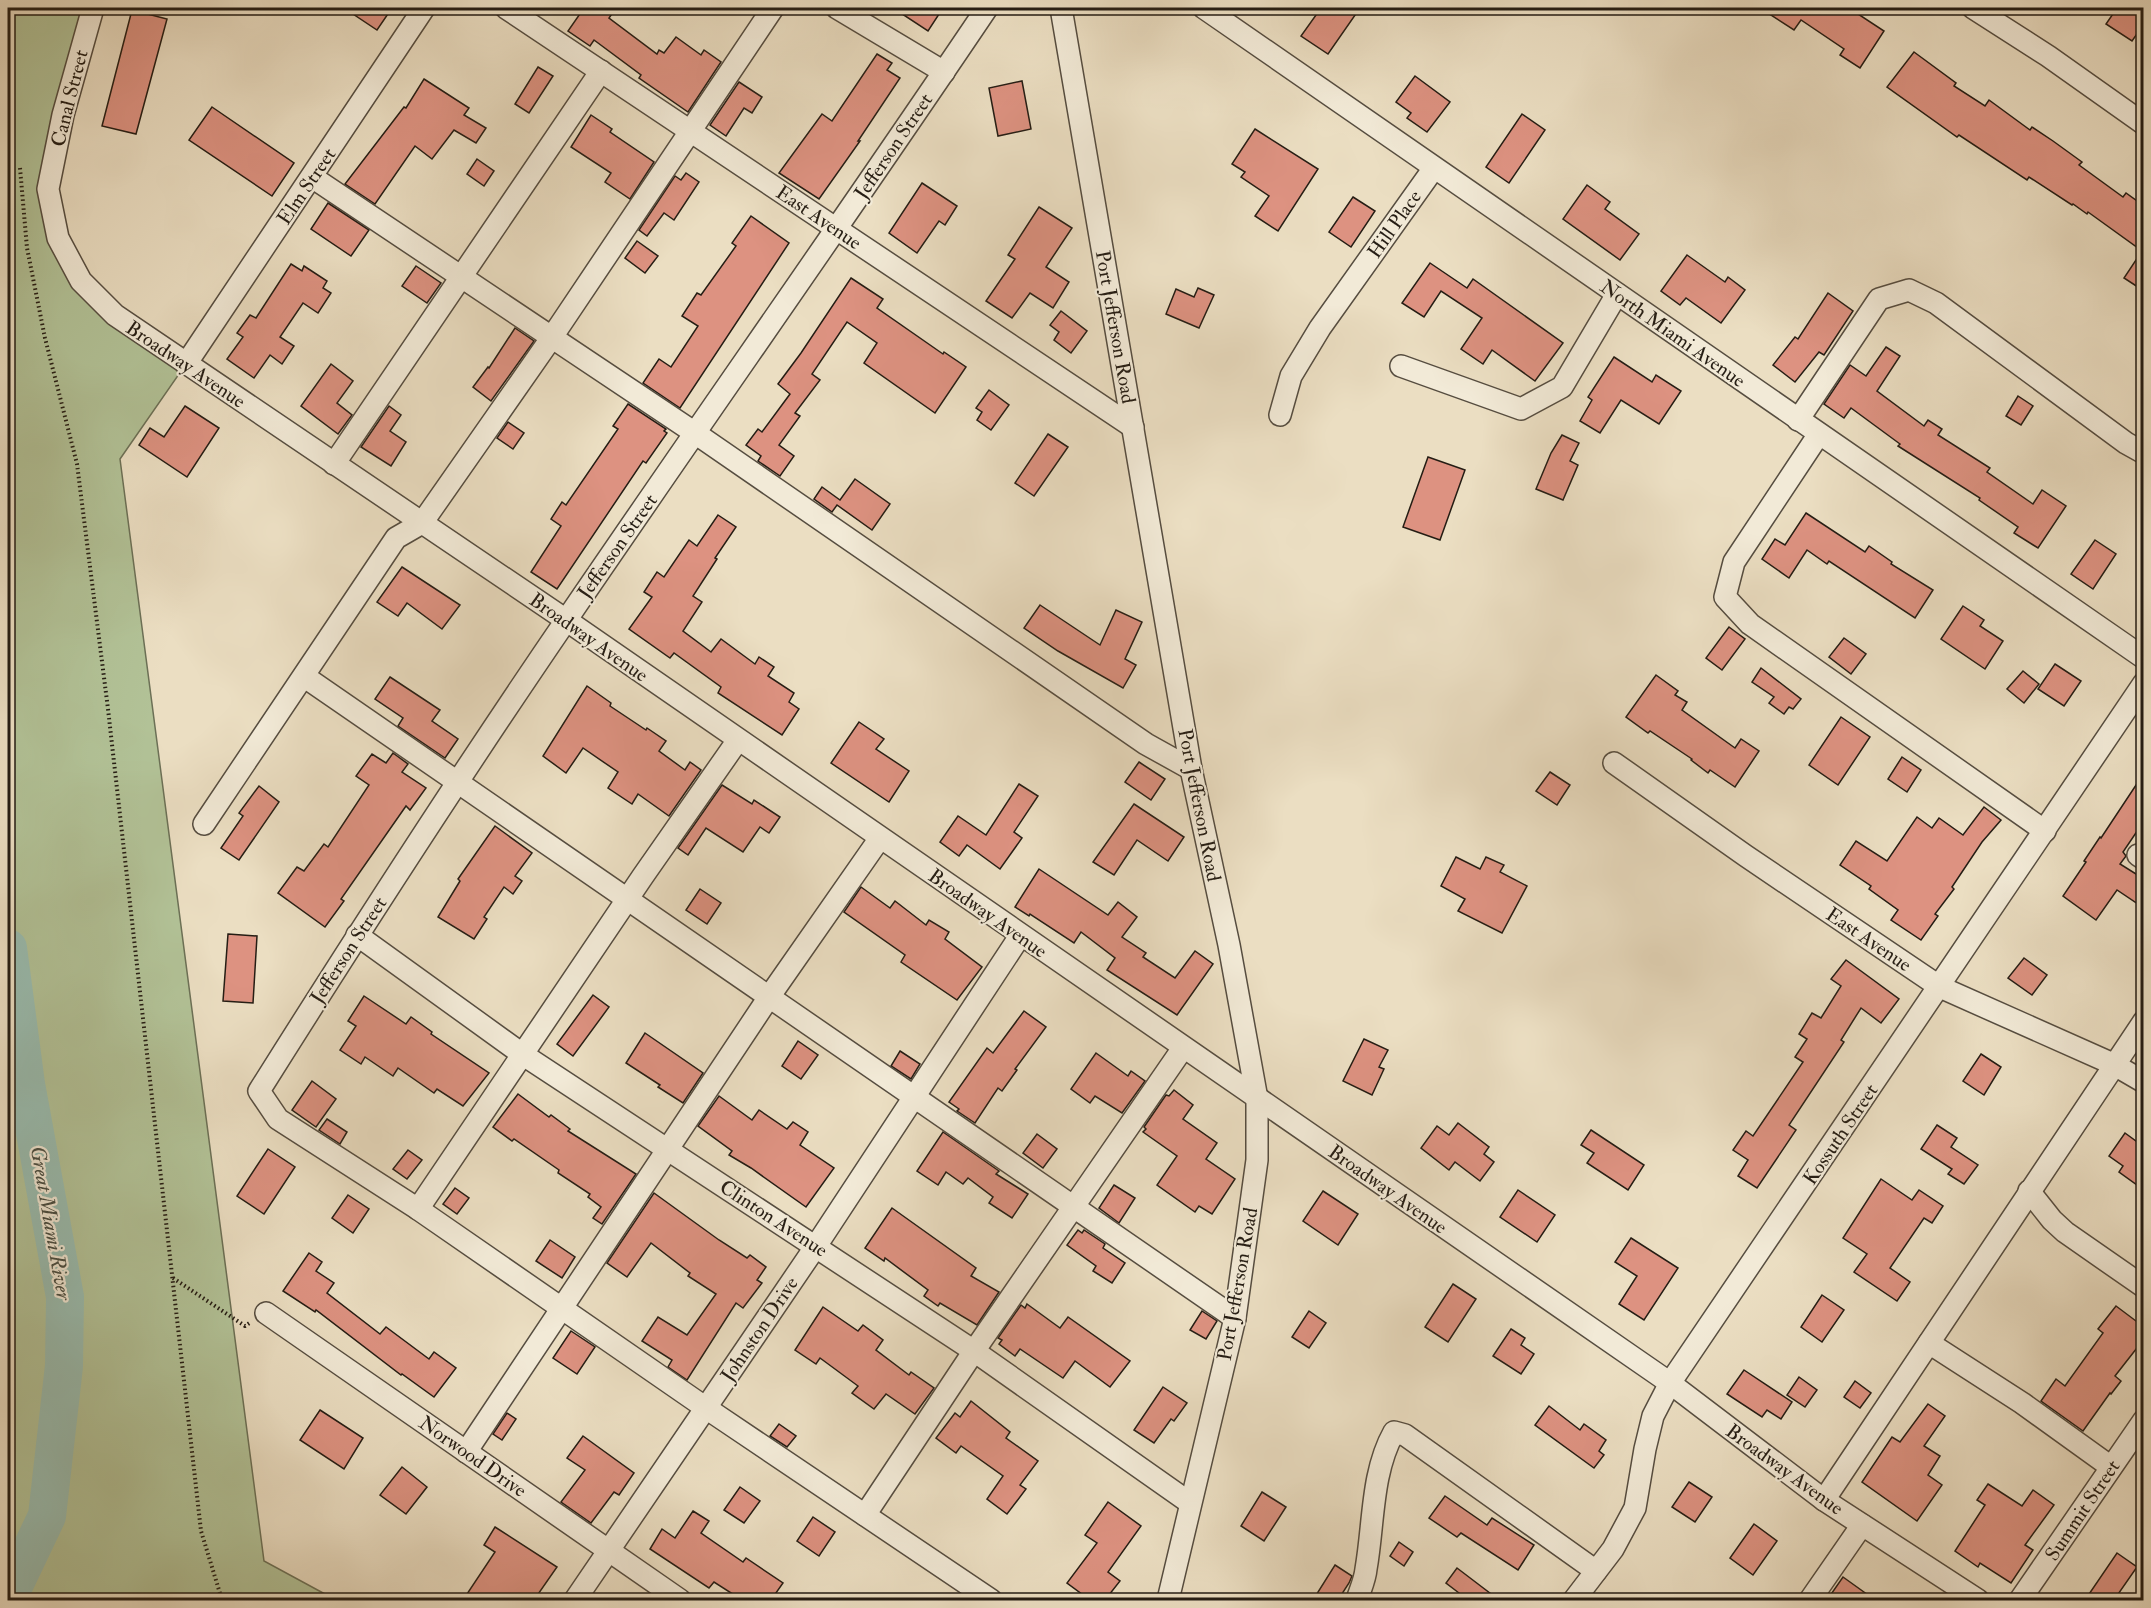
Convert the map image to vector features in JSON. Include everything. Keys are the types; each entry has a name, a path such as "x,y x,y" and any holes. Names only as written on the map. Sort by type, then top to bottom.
{"street":[{"name":"Canal Street","path":"48,189 63,115 93,8"},
{"name":"Elm Street","path":"186,364 424,8"},
{"name":"East Avenue","path":"506,8 534,15 601,71 1133,427"},
{"path":"204,824 396,538 422,523 552,337 773,8"},
{"path":"837,8 944,72"},
{"name":"Jefferson Street","path":"418,1209 278,1119 259,1091 357,935 566,620 987,8"},
{"name":"Port Jefferson Road","path":"1060,8 1191,769 1229,945 1257,1099 1257,1160 1235,1318 1168,1600"},
{"name":"North Miami Avenue","path":"1204,8 1227,14 1434,168 2144,658"},
{"path":"1973,8 2048,56 2144,124"},
{"path":"334,464 601,71"},
{"name":"Hill Place","path":"1280,415 1291,376 1320,328 1434,168"},
{"path":"312,177 695,433 1146,744 1191,769"},
{"name":"Broadway Avenue","path":"48,189 58,238 81,281 115,315 566,620 1020,936 1670,1383 1824,1500 1978,1600"},
{"path":"1798,420 1879,299 1909,290 1936,303 2126,443 2144,453"},
{"path":"1401,366 1521,409 1562,387 1617,294"},
{"path":"1819,434 1734,562 1725,597 1750,624 2044,831"},
{"path":"304,677 1235,1318"},
{"name":"Kossuth Street","path":"1574,1600 1613,1549 1635,1508 1653,1416 1670,1383 2144,683"},
{"path":"738,740 418,1209 706,1408 991,1600"},
{"name":"East Avenue","path":"1614,763 1940,987 2113,1064 2144,1082"},
{"path":"466,1452 769,997 880,838"},
{"name":"Clinton Avenue","path":"357,935 522,1054 974,1352 1190,1503"},
{"name":"Johnston Drive","path":"575,1600 816,1246 1020,936"},
{"path":"1824,1500 2113,1064 2144,1021"},
{"path":"866,1515 974,1352 1183,1048"},
{"path":"2030,1191 2052,1220 2065,1232 2144,1287"},
{"name":"Norwood Drive","path":"266,1313 680,1600"},
{"path":"1929,1343 2022,1403 2111,1467"},
{"name":"Summit Street","path":"2020,1600 2144,1420"},
{"path":"1357,1600 1366,1572 1377,1483 1387,1444 1394,1432 1405,1435 1596,1571"},
{"path":"1810,1600 1862,1525"}],"path":[{"path":"20,168 27,248 45,338 77,464 108,709 201,1531 222,1600"},
{"path":"172,1277 245,1326 266,1313"}],"green space":[{"path":"8,8 93,8 48,189 81,281 186,364 120,459 264,1561 336,1600 8,1600"}],"building":[{"path":"344,8 392,8 377,30"},
{"path":"584,8 616,8 609,18 657,54 659,50 664,53 676,37 701,55 704,50 721,62 688,112 639,78 641,75 594,40 590,46 568,31"},
{"path":"893,8 943,8 928,31"},
{"path":"1321,8 1360,8 1328,54 1301,36"},
{"path":"1760,8 1849,8 1884,31 1860,68 1840,55 1844,49 1801,20 1794,30"},
{"path":"2117,8 2144,8 2144,24 2132,41 2106,24"},
{"path":"132,10 167,19 136,134 102,126"},
{"path":"1914,52 1956,83 1954,86 1985,106 1989,100 2030,130 2032,127 2082,162 2079,165 2123,197 2126,193 2144,206 2144,291 2124,278 2142,251 2088,212 2087,214 2029,177 2027,180 1959,135 1957,137 1887,87"},
{"path":"877,54 892,63 887,70 900,78 858,141 860,141 819,199 779,173 822,114 832,121"},
{"path":"538,67 553,76 529,113 515,104"},
{"path":"1415,76 1450,102 1427,132 1407,118 1411,113 1396,102"},
{"path":"424,79 469,108 464,115 486,128 476,143 454,130 432,159 415,146 375,204 345,184 404,107 406,108"},
{"path":"1022,81 1031,129 998,136 989,88"},
{"path":"739,82 762,97 752,113 744,108 726,136 710,125"},
{"path":"212,107 294,163 272,196 189,140"},
{"path":"1522,114 1545,130 1509,183 1486,167"},
{"path":"591,115 612,129 610,132 654,162 630,199 605,182 611,173 571,147"},
{"path":"1255,129 1318,169 1278,231 1255,216 1269,196 1241,177 1245,172 1232,164"},
{"path":"477,159 494,171 484,186 467,174"},
{"path":"686,173 699,182 674,220 664,213 647,236 639,230 675,176 681,180"},
{"path":"922,183 957,206 945,225 939,221 917,253 889,233"},
{"path":"1587,185 1610,202 1605,209 1639,234 1620,260 1563,219"},
{"path":"1353,197 1375,211 1351,247 1329,232"},
{"path":"328,203 369,230 351,256 311,229"},
{"path":"1039,207 1072,228 1046,267 1069,282 1053,308 1030,293 1012,318 986,301 1015,259 1008,255"},
{"path":"751,216 789,243 680,408 643,383 659,359 671,367 698,326 682,316 697,293 701,295 736,246 732,243"},
{"path":"637,241 658,256 645,273 625,258"},
{"path":"1687,255 1725,282 1728,277 1745,290 1721,323 1686,298 1680,305 1661,291"},
{"path":"1430,263 1467,288 1473,279 1563,343 1535,381 1492,350 1483,364 1461,349 1482,318 1441,291 1424,317 1402,303"},
{"path":"291,264 302,271 304,266 327,281 323,288 331,293 318,313 303,303 280,337 294,346 282,364 270,355 254,378 227,359 243,337 237,333 250,315 256,318"},
{"path":"416,266 441,283 427,303 402,286"},
{"path":"851,278 883,299 877,308 943,354 944,352 966,367 935,413 864,363 877,343 847,322 812,374 820,380 795,413 800,416 779,445 794,456 780,476 758,461 761,456 746,445 758,429 762,432 790,394 778,384"},
{"path":"1198,288 1214,295 1199,328 1166,314 1176,289 1194,297"},
{"path":"1828,293 1853,311 1824,355 1819,352 1795,382 1773,365 1795,337 1798,339"},
{"path":"1061,311 1087,331 1071,353 1054,340 1059,332 1050,325"},
{"path":"515,328 534,341 491,401 473,387 489,368"},
{"path":"1886,347 1900,356 1877,391 1924,426 1928,420 1942,429 1938,435 1990,468 1987,472 2033,504 2042,490 2066,506 2038,548 2014,533 2018,527 1979,500 1980,498 1898,446 1900,444 1851,408 1844,418 1824,404 1850,365 1866,376"},
{"path":"1614,357 1652,382 1656,375 1681,391 1659,424 1621,400 1600,433 1580,421 1592,400 1588,397"},
{"path":"331,364 353,381 337,403 352,415 338,434 301,406"},
{"path":"989,390 1009,405 991,430 977,420 982,412 976,408"},
{"path":"2018,396 2033,406 2021,425 2006,416"},
{"path":"628,404 666,429 664,431 667,433 646,463 643,461 557,589 531,572 561,526 551,519 562,502 566,505 618,429 613,426"},
{"path":"185,406 219,428 187,477 139,445 150,428 164,437"},
{"path":"389,406 401,415 390,431 406,442 391,466 361,447"},
{"path":"508,422 524,433 513,449 497,438"},
{"path":"1048,434 1068,447 1034,496 1015,483"},
{"path":"1562,435 1579,443 1570,461 1578,465 1563,500 1536,489 1551,453"},
{"path":"1428,457 1465,470 1440,540 1403,527"},
{"path":"855,479 890,504 872,530 837,505 832,512 814,499 822,487 840,500"},
{"path":"1806,513 1865,552 1869,546 1892,562 1891,564 1933,590 1915,618 1829,561 1827,564 1807,550 1789,578 1762,559 1775,539 1785,545"},
{"path":"718,515 736,527 693,596 702,602 683,631 711,652 721,639 755,664 759,657 774,667 768,676 794,693 789,702 799,709 782,735 718,693 721,687 674,653 670,658 629,629 652,597 644,592 657,572 664,577 689,540 697,546"},
{"path":"2095,540 2116,554 2093,589 2071,574"},
{"path":"402,567 460,605 442,629 407,603 398,616 377,602"},
{"path":"1040,605 1100,645 1116,610 1142,622 1125,659 1136,665 1123,688 1058,651 1024,628"},
{"path":"1963,606 1984,620 1980,626 2003,641 1985,669 1941,639"},
{"path":"1729,627 1745,639 1722,670 1706,658"},
{"path":"1844,638 1866,654 1851,674 1829,657"},
{"path":"2055,664 2081,681 2064,706 2038,689"},
{"path":"1761,668 1801,699 1793,709 1789,707 1784,714 1769,703 1774,697 1752,682"},
{"path":"2023,671 2039,684 2024,703 2007,689"},
{"path":"1656,675 1678,691 1675,695 1687,702 1682,710 1735,748 1741,739 1759,751 1735,787 1710,770 1708,773 1692,759 1626,717"},
{"path":"390,677 440,710 432,721 458,739 445,758 398,726 403,718 375,699"},
{"path":"587,686 611,703 610,706 666,741 659,751 685,770 690,762 701,770 669,816 638,794 632,804 608,788 618,772 583,748 566,773 543,756"},
{"path":"1841,717 1870,737 1838,785 1809,765"},
{"path":"859,722 884,739 876,749 909,771 889,802 831,763"},
{"path":"393,753 408,764 402,772 426,788 410,810 406,806 341,899 344,901 325,927 278,893 297,867 304,871 324,844 328,847 369,785 356,776 372,754 386,763"},
{"path":"1902,757 1921,770 1907,792 1888,779"},
{"path":"1139,762 1165,779 1151,800 1125,782"},
{"path":"1550,772 1570,785 1557,805 1536,791"},
{"path":"2144,773 2144,821 2123,852 2126,856 2120,864 2144,879 2144,908 2117,890 2096,920 2063,896"},
{"path":"1019,784 1038,796 1014,832 1022,838 1000,869 967,845 959,856 940,842 958,816 986,835"},
{"path":"722,785 752,804 754,800 780,817 769,833 760,827 743,852 706,828 688,855 678,848"},
{"path":"259,786 279,802 239,860 221,848 243,816 239,813"},
{"path":"1134,804 1184,837 1168,861 1137,840 1114,875 1093,862"},
{"path":"1984,807 2001,820 1982,842 1952,887 1954,889 1935,914 1938,916 1921,940 1891,920 1898,910 1869,889 1871,886 1840,865 1856,841 1887,861 1917,817 1932,828 1939,818 1963,835"},
{"path":"495,826 532,853 515,876 522,881 513,894 504,887 484,917 487,919 474,939 438,917 460,881 458,879"},
{"path":"1456,857 1480,869 1486,857 1504,865 1500,872 1527,886 1502,933 1458,911 1465,899 1441,886"},
{"path":"1039,869 1108,915 1118,902 1137,917 1122,937 1146,953 1143,957 1175,978 1195,951 1213,964 1177,1015 1107,970 1115,958 1081,932 1074,943 1030,914 1029,916 1015,907"},
{"path":"861,887 890,908 895,901 926,925 929,920 949,932 945,939 982,967 957,1000 901,962 905,955 844,912"},
{"path":"700,889 721,903 707,924 686,910"},
{"path":"228,934 257,936 253,1003 223,1001"},
{"path":"2024,958 2047,975 2032,995 2008,978"},
{"path":"1846,960 1899,999 1881,1023 1861,1008 1841,1040 1844,1042 1789,1125 1796,1130 1757,1188 1738,1176 1748,1160 1733,1150 1746,1131 1753,1136 1803,1062 1795,1057 1807,1039 1799,1034 1812,1013 1821,1018 1841,986 1831,979"},
{"path":"593,995 609,1007 573,1056 557,1044"},
{"path":"364,996 406,1024 411,1017 432,1032 431,1034 489,1073 463,1106 437,1089 434,1093 398,1068 393,1076 365,1057 361,1064 340,1050 356,1026 348,1021"},
{"path":"1024,1011 1046,1027 1002,1091 998,1088 975,1123 957,1111 959,1109 949,1102 987,1048 993,1053"},
{"path":"645,1033 703,1073 683,1103 626,1063"},
{"path":"1364,1039 1388,1050 1379,1067 1384,1069 1372,1095 1343,1081"},
{"path":"798,1041 818,1055 801,1079 782,1066"},
{"path":"900,1051 920,1064 911,1079 891,1066"},
{"path":"1096,1053 1128,1076 1131,1071 1145,1081 1122,1113 1095,1096 1090,1103 1071,1089"},
{"path":"1981,1054 2001,1067 1984,1095 1963,1081"},
{"path":"312,1081 336,1099 316,1127 292,1110"},
{"path":"1174,1090 1193,1105 1183,1119 1217,1143 1206,1159 1235,1179 1212,1214 1199,1206 1195,1212 1157,1185 1177,1156 1143,1132 1166,1095 1169,1096"},
{"path":"518,1094 570,1129 568,1131 636,1174 602,1224 593,1218 601,1207 588,1197 590,1194 558,1173 559,1170 493,1127"},
{"path":"719,1096 752,1120 759,1110 787,1129 793,1122 808,1132 800,1145 834,1168 806,1207 729,1155 732,1151 698,1126"},
{"path":"327,1119 347,1132 340,1144 319,1130"},
{"path":"1458,1123 1489,1147 1484,1154 1494,1162 1480,1181 1455,1162 1449,1170 1421,1148 1437,1126 1449,1135"},
{"path":"1937,1125 1957,1138 1951,1147 1978,1165 1964,1184 1948,1174 1952,1169 1921,1149"},
{"path":"1591,1130 1644,1165 1628,1190 1587,1163 1594,1153 1581,1145"},
{"path":"943,1132 999,1171 996,1174 1028,1194 1012,1218 989,1203 993,1197 968,1178 963,1184 946,1172 938,1185 917,1171"},
{"path":"2125,1133 2144,1147 2144,1190 2119,1172 2123,1166 2109,1156"},
{"path":"1037,1134 1057,1149 1043,1168 1023,1153"},
{"path":"268,1149 295,1167 264,1214 237,1196"},
{"path":"408,1150 422,1160 407,1179 393,1169"},
{"path":"1881,1179 1912,1200 1919,1190 1943,1206 1932,1223 1924,1218 1890,1268 1910,1282 1897,1301 1854,1272 1867,1254 1843,1238"},
{"path":"1114,1185 1135,1198 1119,1223 1099,1208"},
{"path":"455,1188 469,1198 457,1214 443,1204"},
{"path":"1518,1190 1555,1215 1537,1242 1500,1217"},
{"path":"1323,1191 1358,1214 1338,1245 1303,1221"},
{"path":"654,1193 719,1240 747,1258 750,1255 766,1267 757,1280 762,1283 743,1308 736,1303 687,1380 668,1367 672,1360 642,1341 658,1317 687,1335 716,1294 688,1276 690,1273 651,1243 627,1277 607,1263"},
{"path":"348,1195 369,1209 353,1233 332,1218"},
{"path":"892,1208 976,1268 971,1276 999,1292 977,1325 940,1303 938,1306 924,1296 928,1290 885,1258 884,1261 865,1248"},
{"path":"1078,1230 1082,1233 1084,1230 1105,1244 1103,1248 1125,1263 1112,1283 1093,1271 1096,1266 1067,1245"},
{"path":"1631,1238 1678,1268 1644,1320 1619,1304 1637,1276 1615,1262"},
{"path":"550,1240 575,1257 562,1278 536,1261"},
{"path":"309,1253 322,1262 316,1271 334,1283 327,1293 380,1334 386,1327 429,1359 434,1352 456,1368 434,1397 401,1375 316,1310 315,1312 283,1291"},
{"path":"1453,1284 1476,1299 1448,1342 1425,1327"},
{"path":"1822,1295 1844,1310 1822,1342 1801,1327"},
{"path":"1027,1304 1060,1328 1068,1317 1130,1361 1110,1387 1075,1361 1063,1378 1020,1349 1015,1356 999,1344 1002,1340 998,1338 1021,1305 1025,1308"},
{"path":"2116,1306 2144,1327 2144,1339 2115,1376 2121,1381 2083,1431 2041,1401 2056,1379 2065,1386 2103,1333 2098,1329"},
{"path":"823,1307 858,1331 863,1325 883,1340 876,1350 909,1375 911,1372 934,1388 915,1414 886,1394 874,1409 852,1393 858,1386 820,1358 816,1364 795,1350"},
{"path":"1202,1311 1217,1321 1206,1339 1190,1330"},
{"path":"1309,1311 1326,1323 1309,1348 1292,1337"},
{"path":"1511,1329 1525,1338 1521,1345 1534,1354 1521,1374 1493,1356"},
{"path":"571,1331 595,1347 577,1374 553,1358"},
{"path":"1744,1370 1792,1402 1781,1419 1767,1410 1762,1417 1727,1394"},
{"path":"1799,1377 1817,1390 1805,1407 1787,1395"},
{"path":"1855,1381 1871,1393 1860,1408 1844,1397"},
{"path":"1163,1387 1187,1403 1174,1421 1171,1419 1154,1443 1134,1430"},
{"path":"971,1401 1010,1432 1006,1438 1038,1461 1020,1485 1026,1489 1007,1514 987,1499 1003,1476 961,1446 956,1453 936,1438 955,1413 960,1417"},
{"path":"1928,1404 1945,1416 1924,1446 1940,1456 1928,1475 1942,1485 1917,1521 1862,1482 1892,1437 1900,1442"},
{"path":"1549,1406 1580,1430 1584,1424 1606,1440 1599,1451 1604,1455 1594,1468 1535,1425"},
{"path":"320,1410 363,1438 344,1469 300,1440"},
{"path":"507,1413 516,1419 502,1440 493,1434"},
{"path":"779,1424 796,1436 787,1447 770,1436"},
{"path":"583,1436 634,1473 619,1495 614,1492 591,1523 561,1502 585,1470 567,1458"},
{"path":"402,1467 427,1487 406,1514 380,1495"},
{"path":"1689,1482 1712,1497 1695,1522 1672,1507"},
{"path":"1988,1484 2022,1506 2033,1490 2054,1505 2025,1545 2033,1550 2011,1583 1980,1563 1978,1567 1955,1551 1985,1505 1977,1500"},
{"path":"740,1487 760,1501 744,1523 724,1510"},
{"path":"1262,1492 1286,1507 1264,1541 1241,1526"},
{"path":"1445,1496 1487,1525 1492,1518 1534,1545 1518,1570 1461,1533 1457,1537 1429,1518"},
{"path":"1108,1502 1141,1526 1108,1572 1120,1581 1105,1600 1090,1600 1067,1583 1097,1543 1085,1535"},
{"path":"693,1511 709,1521 701,1533 743,1562 746,1558 783,1583 771,1600 742,1600 714,1582 709,1588 650,1549 662,1529 675,1538"},
{"path":"813,1517 835,1532 819,1556 797,1541"},
{"path":"1754,1524 1777,1541 1753,1575 1730,1558"},
{"path":"495,1527 557,1567 534,1600 463,1600 495,1552 484,1545"},
{"path":"1399,1542 1413,1552 1404,1566 1390,1556"},
{"path":"2117,1553 2137,1567 2114,1600 2085,1600"},
{"path":"1335,1565 1352,1576 1349,1583 1338,1600 1313,1600"},
{"path":"1457,1568 1499,1600 1453,1600 1459,1593 1446,1583"},
{"path":"1843,1577 1875,1600 1827,1600"}],"waterway":[{"name":"Great Miami River","path":"8,948 26,1084 65,1297 64,1366 47,1516 8,1598"},
{"path":"8,1129 26,1084"}]}
